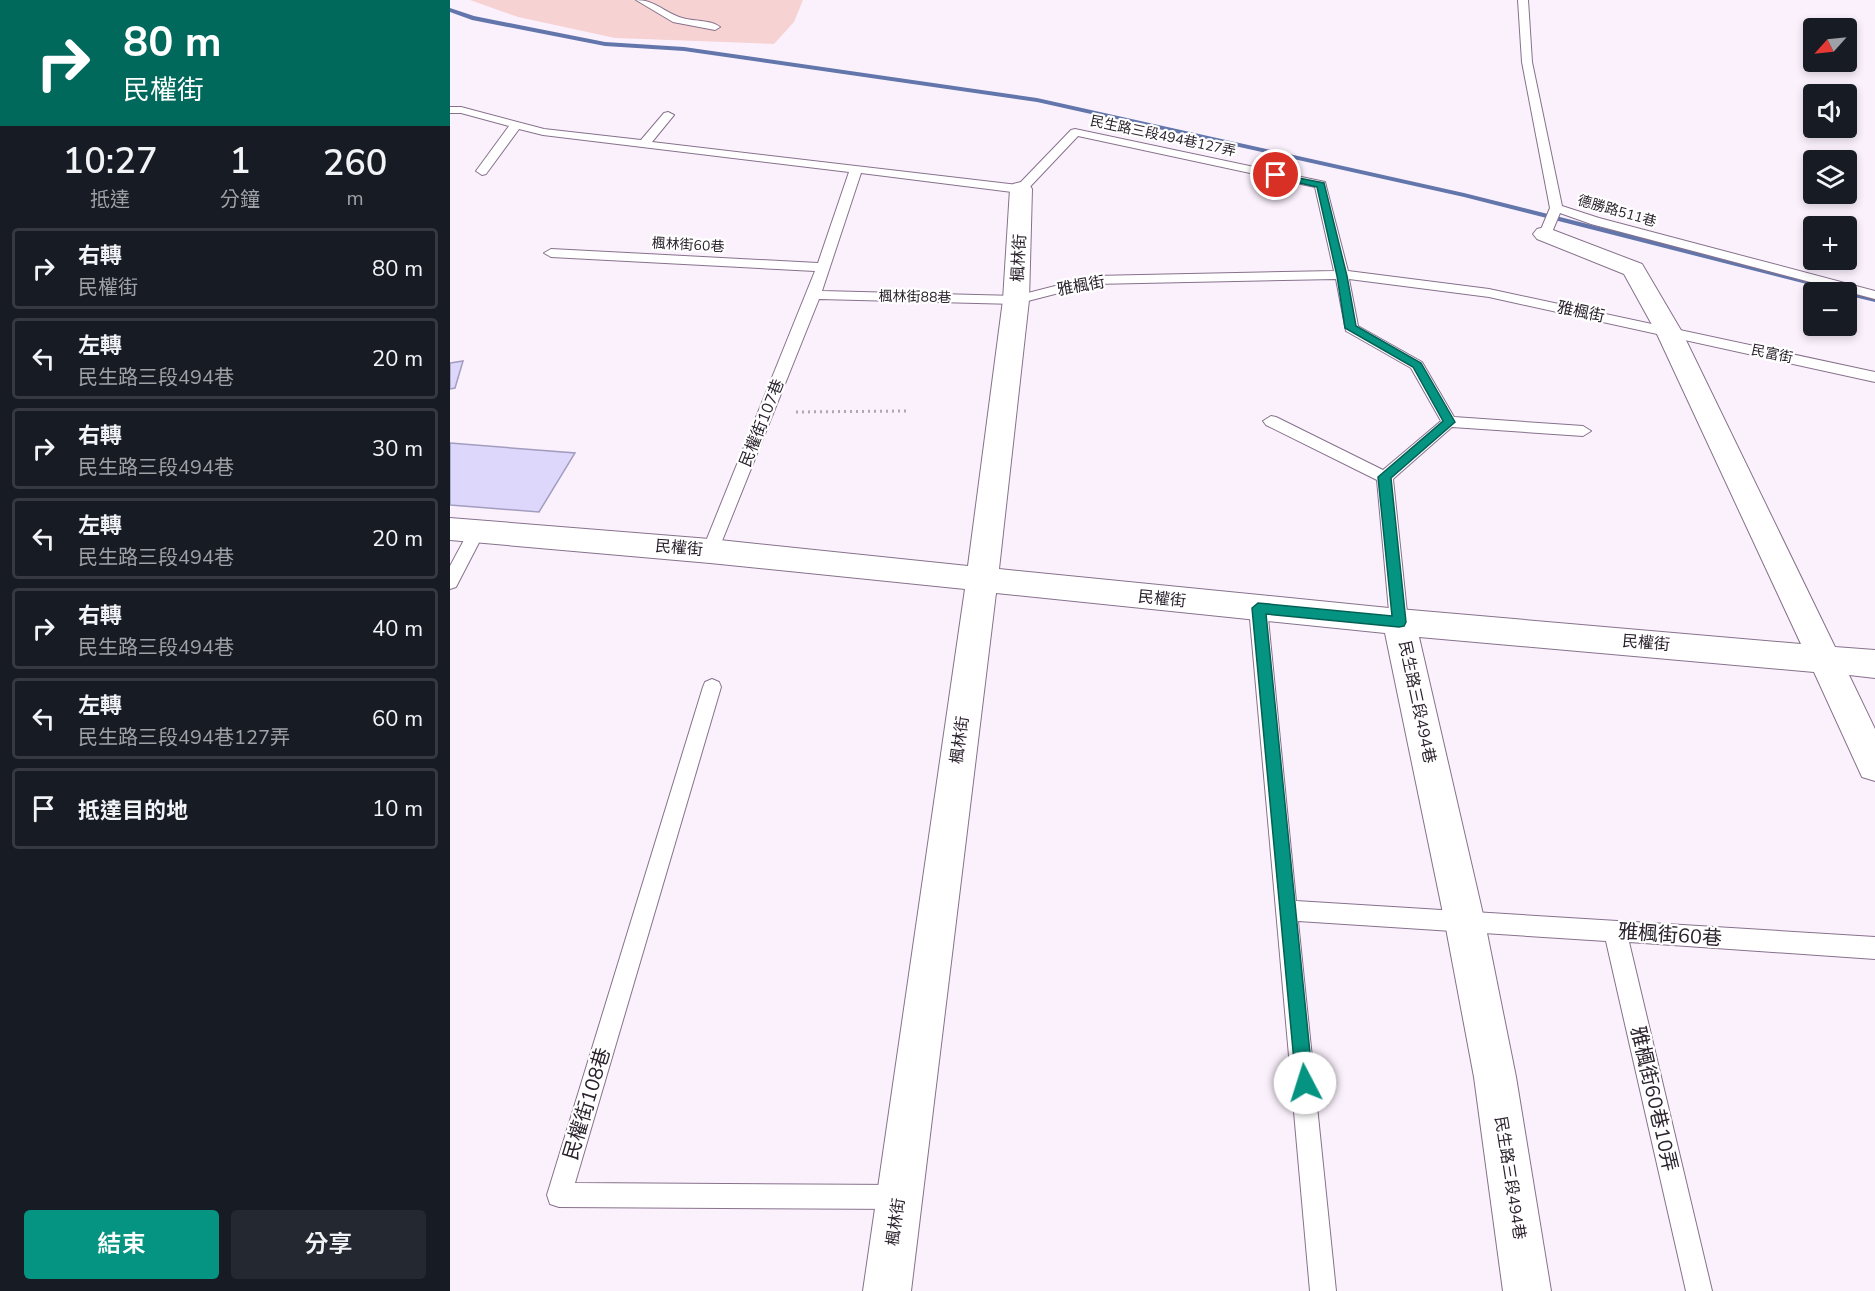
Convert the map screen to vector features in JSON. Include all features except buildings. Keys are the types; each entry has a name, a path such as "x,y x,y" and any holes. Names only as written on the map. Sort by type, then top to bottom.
{"street":[{"name":"楓林街","path":"887,1291 982,581 1016,300 1021,189"},
{"path":"1545,234 1633,269 1669,332 1875,766"},
{"name":"民權街","path":"464,530 710,551 982,581 1399,622 1875,664"},
{"name":"民生路三段494巷","path":"1399,622 1465,923 1495,1077 1527,1291"}],"lane":[{"path":"641,0 676,20 715,27"},
{"name":"德勝路511巷","path":"1523,0 1527,62 1556,208 1595,221 1875,295"},
{"path":"450,110 461,110 543,132 1021,189"},
{"path":"644,144 668,115"},
{"path":"482,171 515,126"},
{"name":"民生路三段494巷127弄","path":"1021,189 1075,132 1321,185 1342,276"},
{"path":"814,295 856,169"},
{"path":"1545,234 1556,208"},
{"name":"楓林街60巷","path":"551,253 824,267"},
{"path":"1342,276 1351,328 1417,365 1449,422"},
{"name":"雅楓街","path":"1016,300 1094,280 1359,276 1490,293 1669,332"},
{"name":"楓林街88巷","path":"814,295 1016,300"},
{"name":"民權街107巷","path":"710,551 814,295"},
{"name":"民富街","path":"1669,332 1875,377"},
{"path":"1271,421 1384,477 1449,422 1583,431"},
{"name":"民生路三段494巷","path":"1384,477 1399,622"},
{"path":"450,582 464,530"},
{"path":"1258,608 1323,1291"},
{"name":"民權街108巷","path":"712,687 560,1195 900,1197"},
{"name":"雅楓街60巷","path":"1287,910 1875,948"},
{"name":"雅楓街60巷10弄","path":"1615,931 1696,1279"}],"path":[{"path":"766,413 906,411"}],"shaded area":[{"path":"470,0 803,0 794,22 774,44 615,38 518,17"}],"waterway":[{"path":"450,10 472,18 605,44 684,49 1037,100 1464,195 1875,299"}],"route":[{"path":"1276,175 1321,185 1342,276 1351,328 1417,365 1449,422 1384,477 1399,622 1258,608 1305,1083"}]}
